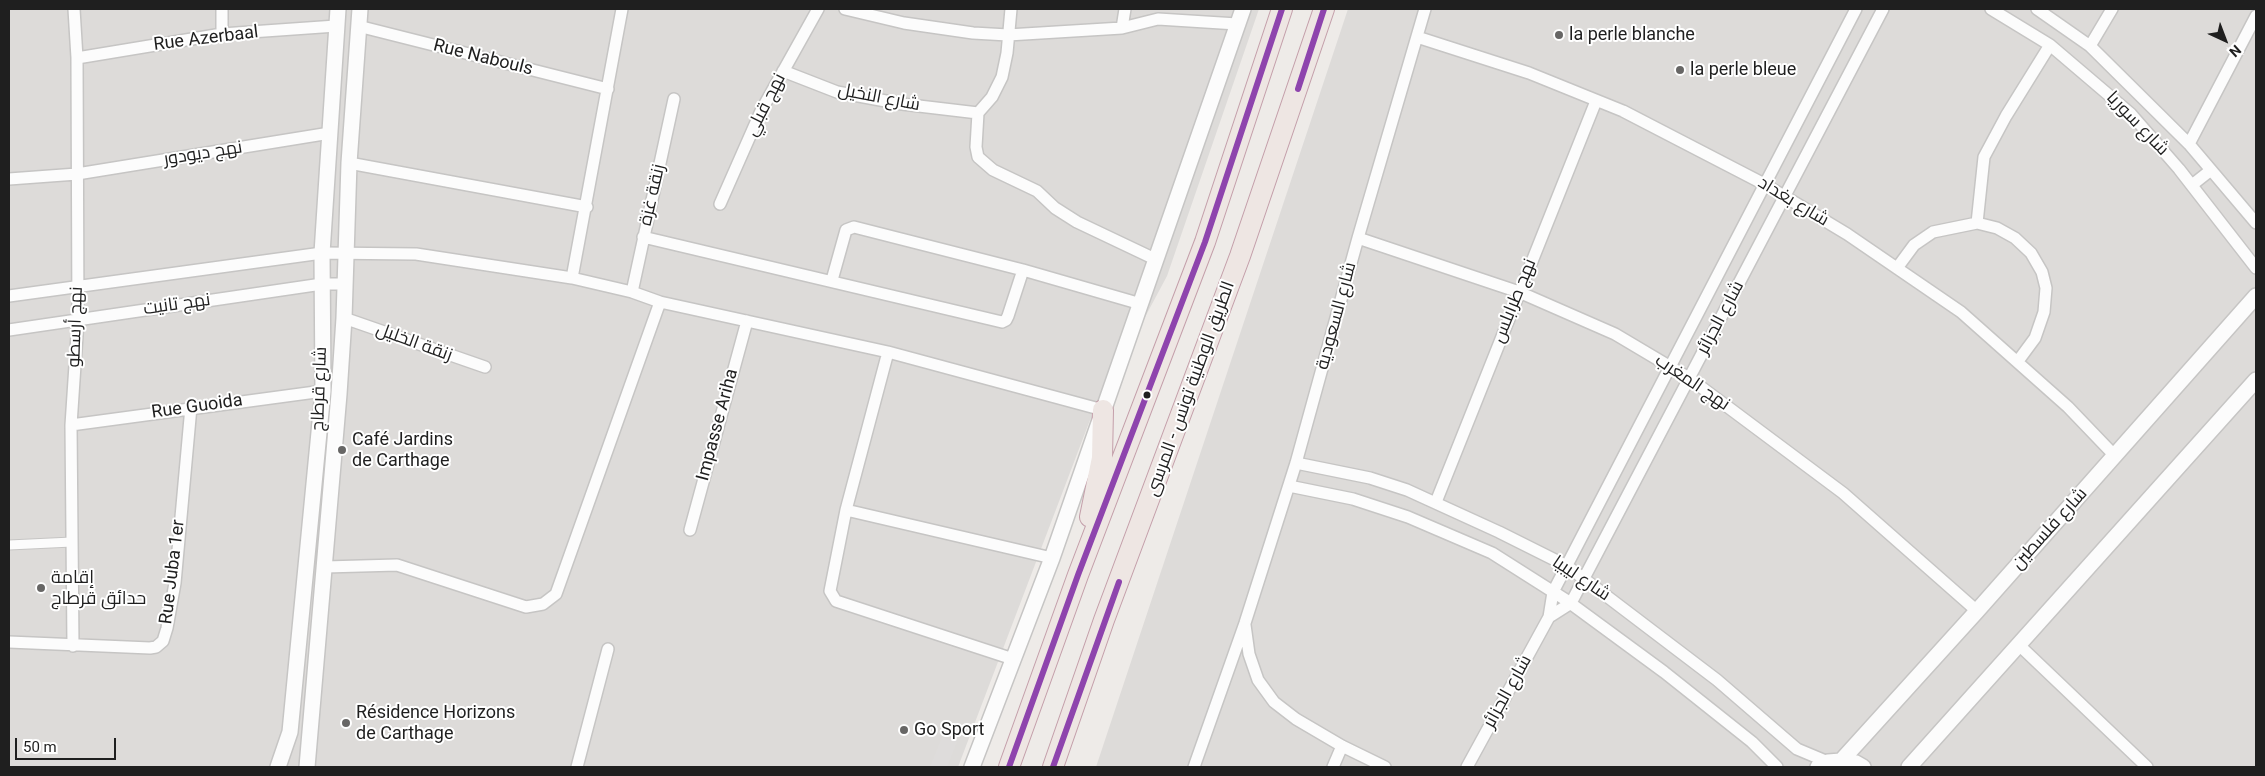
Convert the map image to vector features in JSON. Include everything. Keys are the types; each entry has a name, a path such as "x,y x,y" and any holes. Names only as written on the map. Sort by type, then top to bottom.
{"highway":[{"path":"1009,767 1078,575 1205,242 1282,9"},
{"name":"الطريق الوطنية تونس - المرسى","path":"1055,764 1108,611 1240,256 1324,9"},
{"path":"1078,575 1102,458 1103,410"},
{"path":"1000,767 1042,674"}],"street":[{"name":"نهج أرسطو","path":"73,646 71,424 78,320 76,174 78,58 74,9"},
{"path":"222,9 222,34"},
{"name":"شارع قرطاج","path":"278,767 290,732 323,391 322,253 338,9"},
{"name":"شارع قرطاج","path":"306,767 325,567 344,318 349,163 360,9"},
{"path":"572,278 587,207 622,9"},
{"name":"نهج قبلي","path":"720,204 761,111 818,9"},
{"path":"845,9 904,23 973,33 1008,35 1122,28 1158,19 1237,24"},
{"path":"1012,9 1002,77 992,97 978,113 976,152 978,157 994,170 1037,191 1055,208 1077,222 1157,260"},
{"path":"1122,28 1125,9"},
{"path":"972,767 1052,558 1243,9"},
{"name":"شارع السعودية","path":"1194,767 1245,623 1289,486 1358,238 1425,9"},
{"name":"شارع الجزائر","path":"1467,767 1549,617 1553,592 1856,9"},
{"name":"شارع الجزائر","path":"1571,604 1883,9"},
{"name":"شارع سوريا","path":"2037,9 2090,46 2189,144 2256,223"},
{"path":"2090,46 2112,9"},
{"name":"شارع سوريا","path":"1994,10 2050,45 2131,114 2192,185 2256,268"},
{"path":"2189,144 2256,16"},
{"name":"Rue Azerbaal","path":"78,58 222,34 336,26"},
{"name":"Rue Nabouls","path":"358,26 608,89"},
{"name":"شارع بغداد","path":"1417,37 1491,60 1623,111 1784,196 1847,234 1961,312 2068,407 2115,456"},
{"path":"1977,222 1984,157 2006,116 2050,45"},
{"name":"شارع النخيل","path":"783,71 838,92 902,104 978,113"},
{"name":"زنقة غزة","path":"632,292 674,99"},
{"name":"نهج طرابلس","path":"1436,502 1596,101"},
{"name":"نهج ديودور","path":"9,179 76,174 330,132"},
{"path":"349,163 587,207"},
{"path":"2192,185 2211,170"},
{"path":"1897,268 1914,245 1933,232 1977,222 1997,228 2015,238 2031,253 2042,272 2046,288 2044,312 2035,338 2018,361"},
{"path":"832,280 846,230 849,227 854,227 1023,270 1141,304"},
{"path":"643,237 832,280 1002,322 1006,320 1010,313 1023,270"},
{"name":"نهج المغرب","path":"1358,238 1519,292 1615,334 1689,378 1842,493 1977,611"},
{"path":"9,296 322,253 416,254 572,278 632,292 660,302 888,352 1103,410"},
{"name":"نهج تانيت","path":"9,330 322,284 345,284"},
{"name":"شارع فلسطين","path":"1829,764 1977,611 2256,296"},
{"path":"325,567 396,565 526,607 543,604 556,594 660,302"},
{"name":"زنقة الخليل","path":"344,318 484,367"},
{"name":"Impasse Ariha","path":"690,530 747,321"},
{"path":"888,352 846,510 830,591 836,601 1013,659"},
{"path":"1909,767 2256,380"},
{"name":"Rue Guoida","path":"71,424 323,391"},
{"name":"Rue Juba 1er","path":"9,642 150,648 156,647 163,641 175,583 191,408"},
{"name":"شارع ليبيا","path":"1296,463 1370,478 1407,490 1436,502 1567,566 1717,680 1797,749 1829,764"},
{"name":"شارع ليبيا","path":"1289,486 1353,498 1408,517 1492,553 1571,604 1696,697 1752,742 1777,767"},
{"path":"846,510 1052,558"},
{"path":"9,545 72,542"},
{"path":"1549,617 1571,604"},
{"path":"1245,623 1249,654 1258,680 1274,702 1296,719 1342,746 1385,767"},
{"path":"2020,645 2147,767"},
{"path":"577,767 608,649"},
{"path":"1332,767 1342,746"},
{"path":"1829,764 1856,763 1863,767"}],"shaded area":[{"path":"9,9 1259,9 1167,276 1090,420 958,767 9,767"},
{"path":"1348,9 2256,9 2256,767 1096,767"},
{"path":"942,737 957,742 947,767 930,767"}],"transit line":[{"path":"1009,767 1078,575 1205,242 1282,9"},
{"path":"1298,89 1324,9"},
{"path":"1053,767 1119,582"}],"place":[{"name":"la perle blanche","path":"1559,35"},
{"name":"la perle bleue","path":"1680,70"},
{"name":"Café Jardins de Carthage","path":"342,450"},
{"name":"إقامة حدائق قرطاج","path":"41,588"},
{"name":"Résidence Horizons de Carthage","path":"346,723"},
{"name":"Go Sport","path":"904,730"}]}
